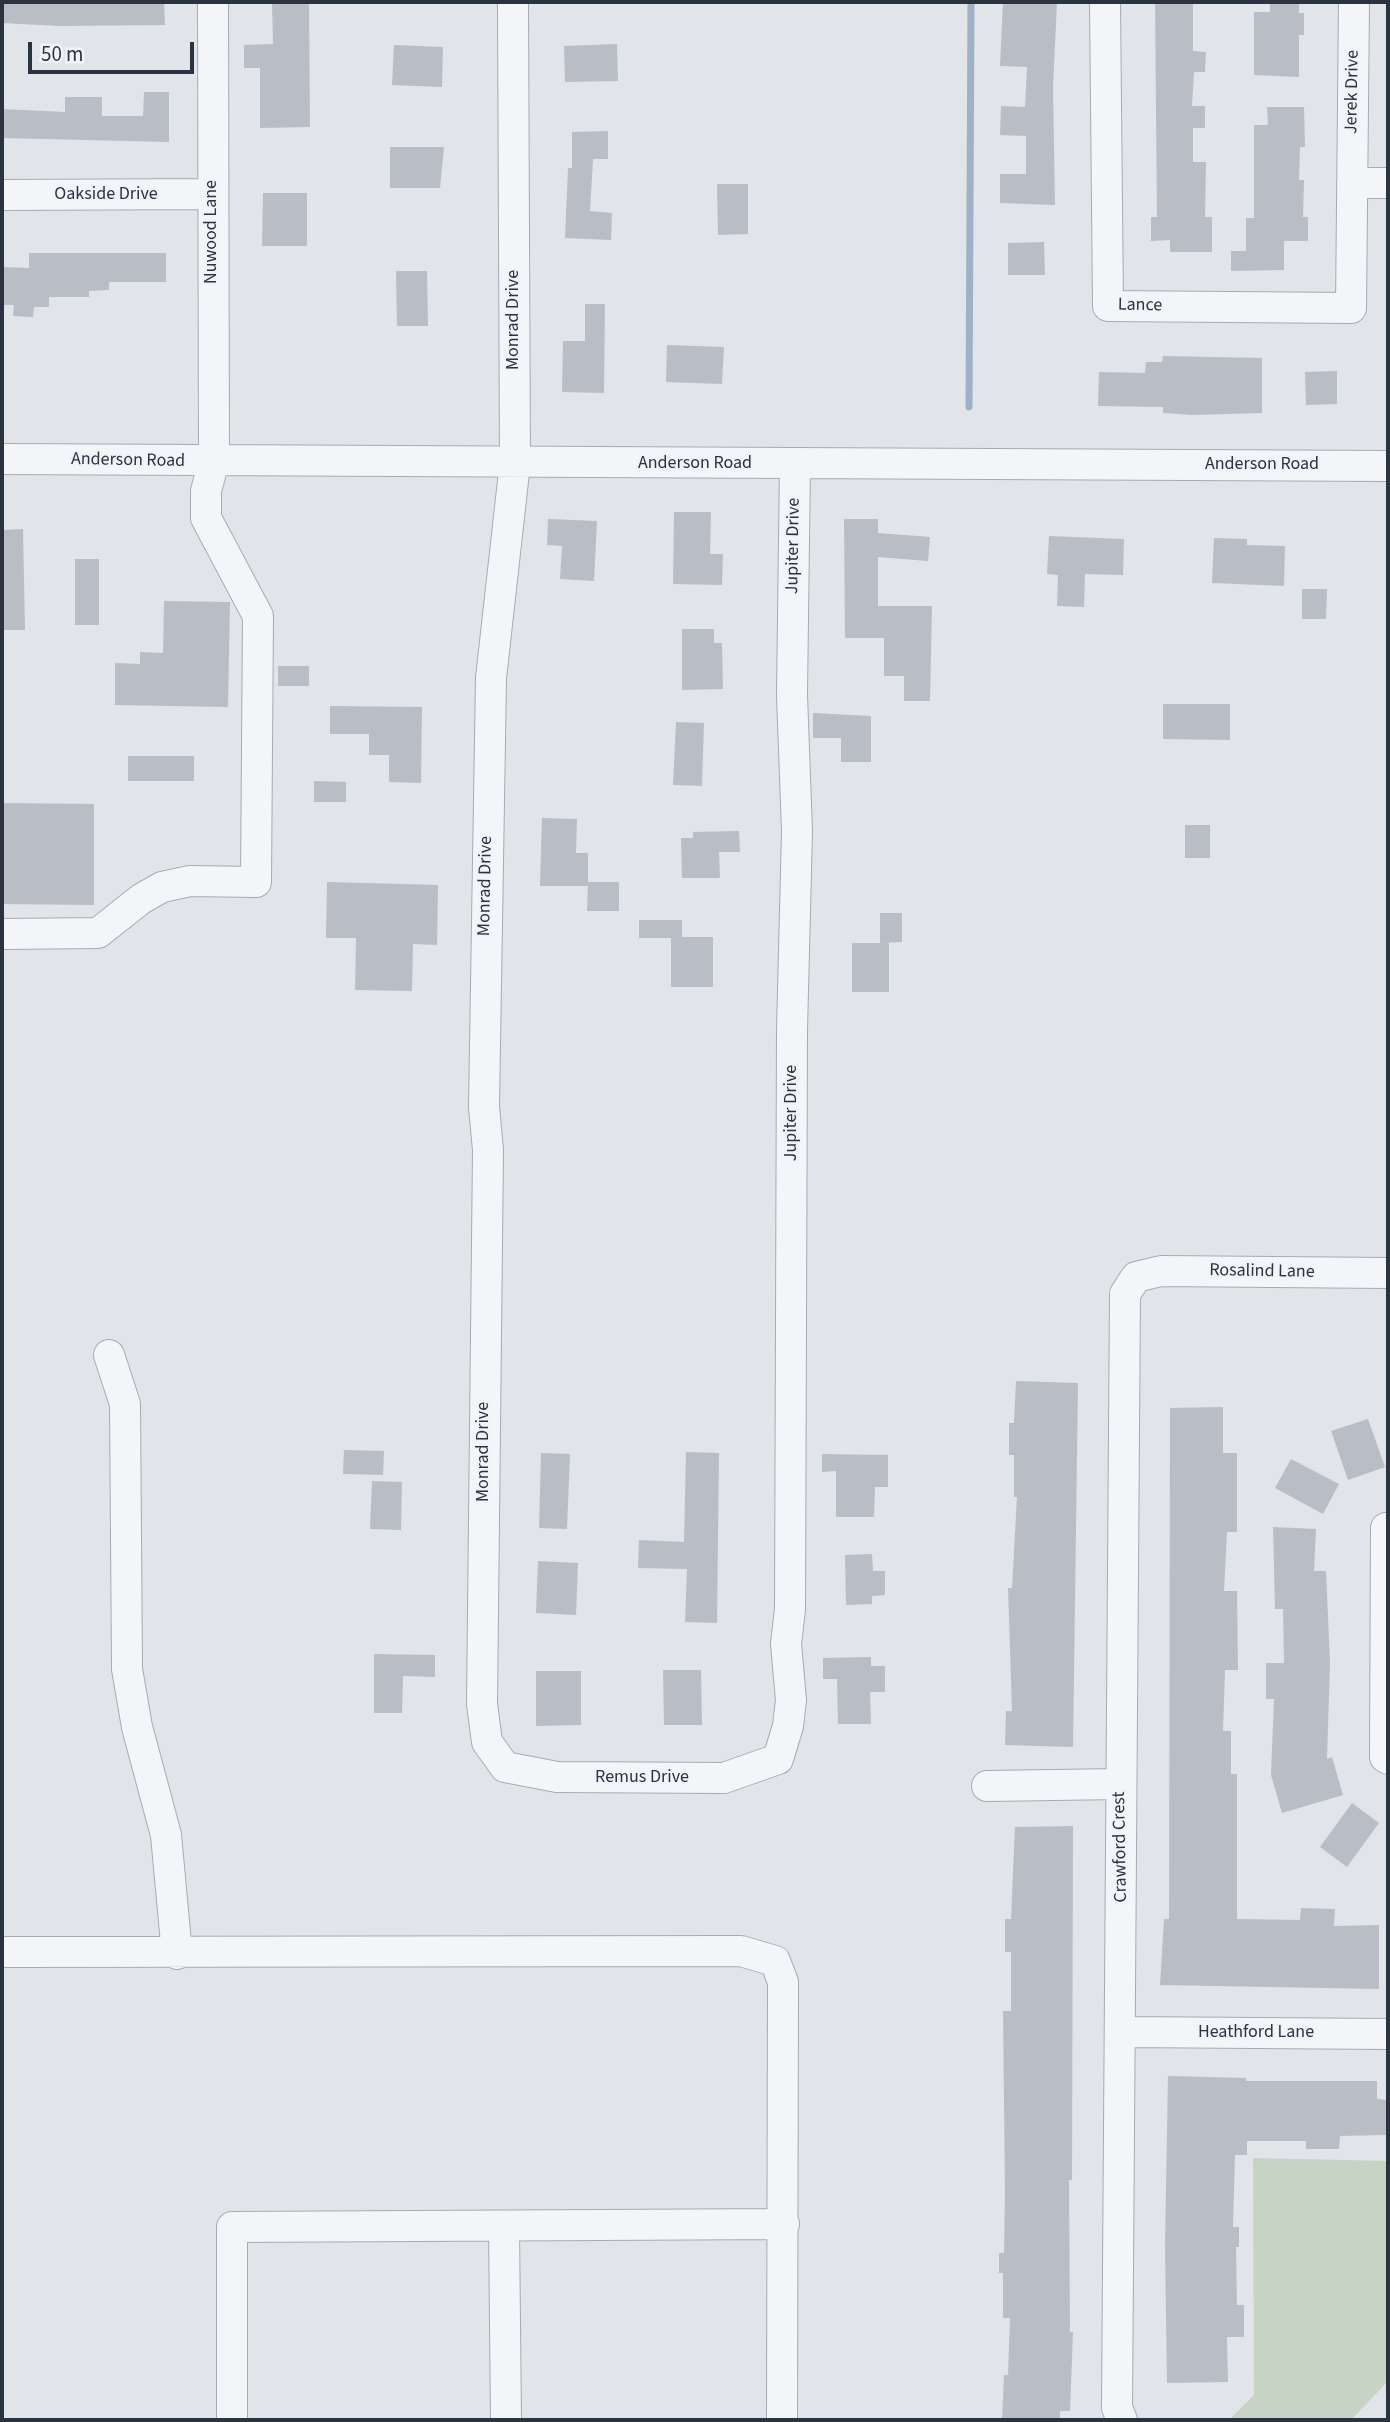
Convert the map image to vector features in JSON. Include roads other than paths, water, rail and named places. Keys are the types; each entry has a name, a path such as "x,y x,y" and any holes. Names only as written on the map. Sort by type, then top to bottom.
{"street":[{"name":"Nuwood Lane","path":"2,934 98,933 141,899 162,887 190,881 256,882 258,616 206,518 206,491 214,461 211,194 213,2"},
{"name":"Monrad Drive","path":"503,1765 487,1742 482,1704 488,1150 484,1107 489,714 515,463 513,2"},
{"name":"Lance","path":"1105,2 1108,306 1351,308 1352,183"},
{"name":"Jerek Drive","path":"1352,183 1354,2"},
{"path":"1352,183 1388,183"},
{"name":"Oakside Drive","path":"2,195 211,194"},
{"name":"Anderson Road","path":"2,459 1388,466"},
{"name":"Jupiter Drive","path":"778,1759 788,1726 791,1688 786,1644 790,1609 792,1031 797,831 792,695 795,464"},
{"name":"Rosalind Lane","path":"1136,1277 1161,1271 1388,1273"},
{"name":"Crawford Crest","path":"1122,2420 1117,2407 1124,2032 1121,1784 1125,1294 1136,1277"},
{"path":"109,1355 125,1404 127,1669 137,1727 166,1835 177,1954"},
{"path":"1387,1528 1385,1757 1388,1759"},
{"name":"Remus Drive","path":"503,1765 556,1777 724,1778 778,1759"},
{"path":"987,1786 1121,1784"},
{"path":"2,1952 177,1954 741,1951 775,1961 783,1982 782,2420"},
{"name":"Heathford Lane","path":"1124,2032 1388,2034"},
{"path":"232,2420 232,2227 784,2224"},
{"path":"504,2226 506,2420"}],"waterway":[{"path":"969,407 971,2"}]}
